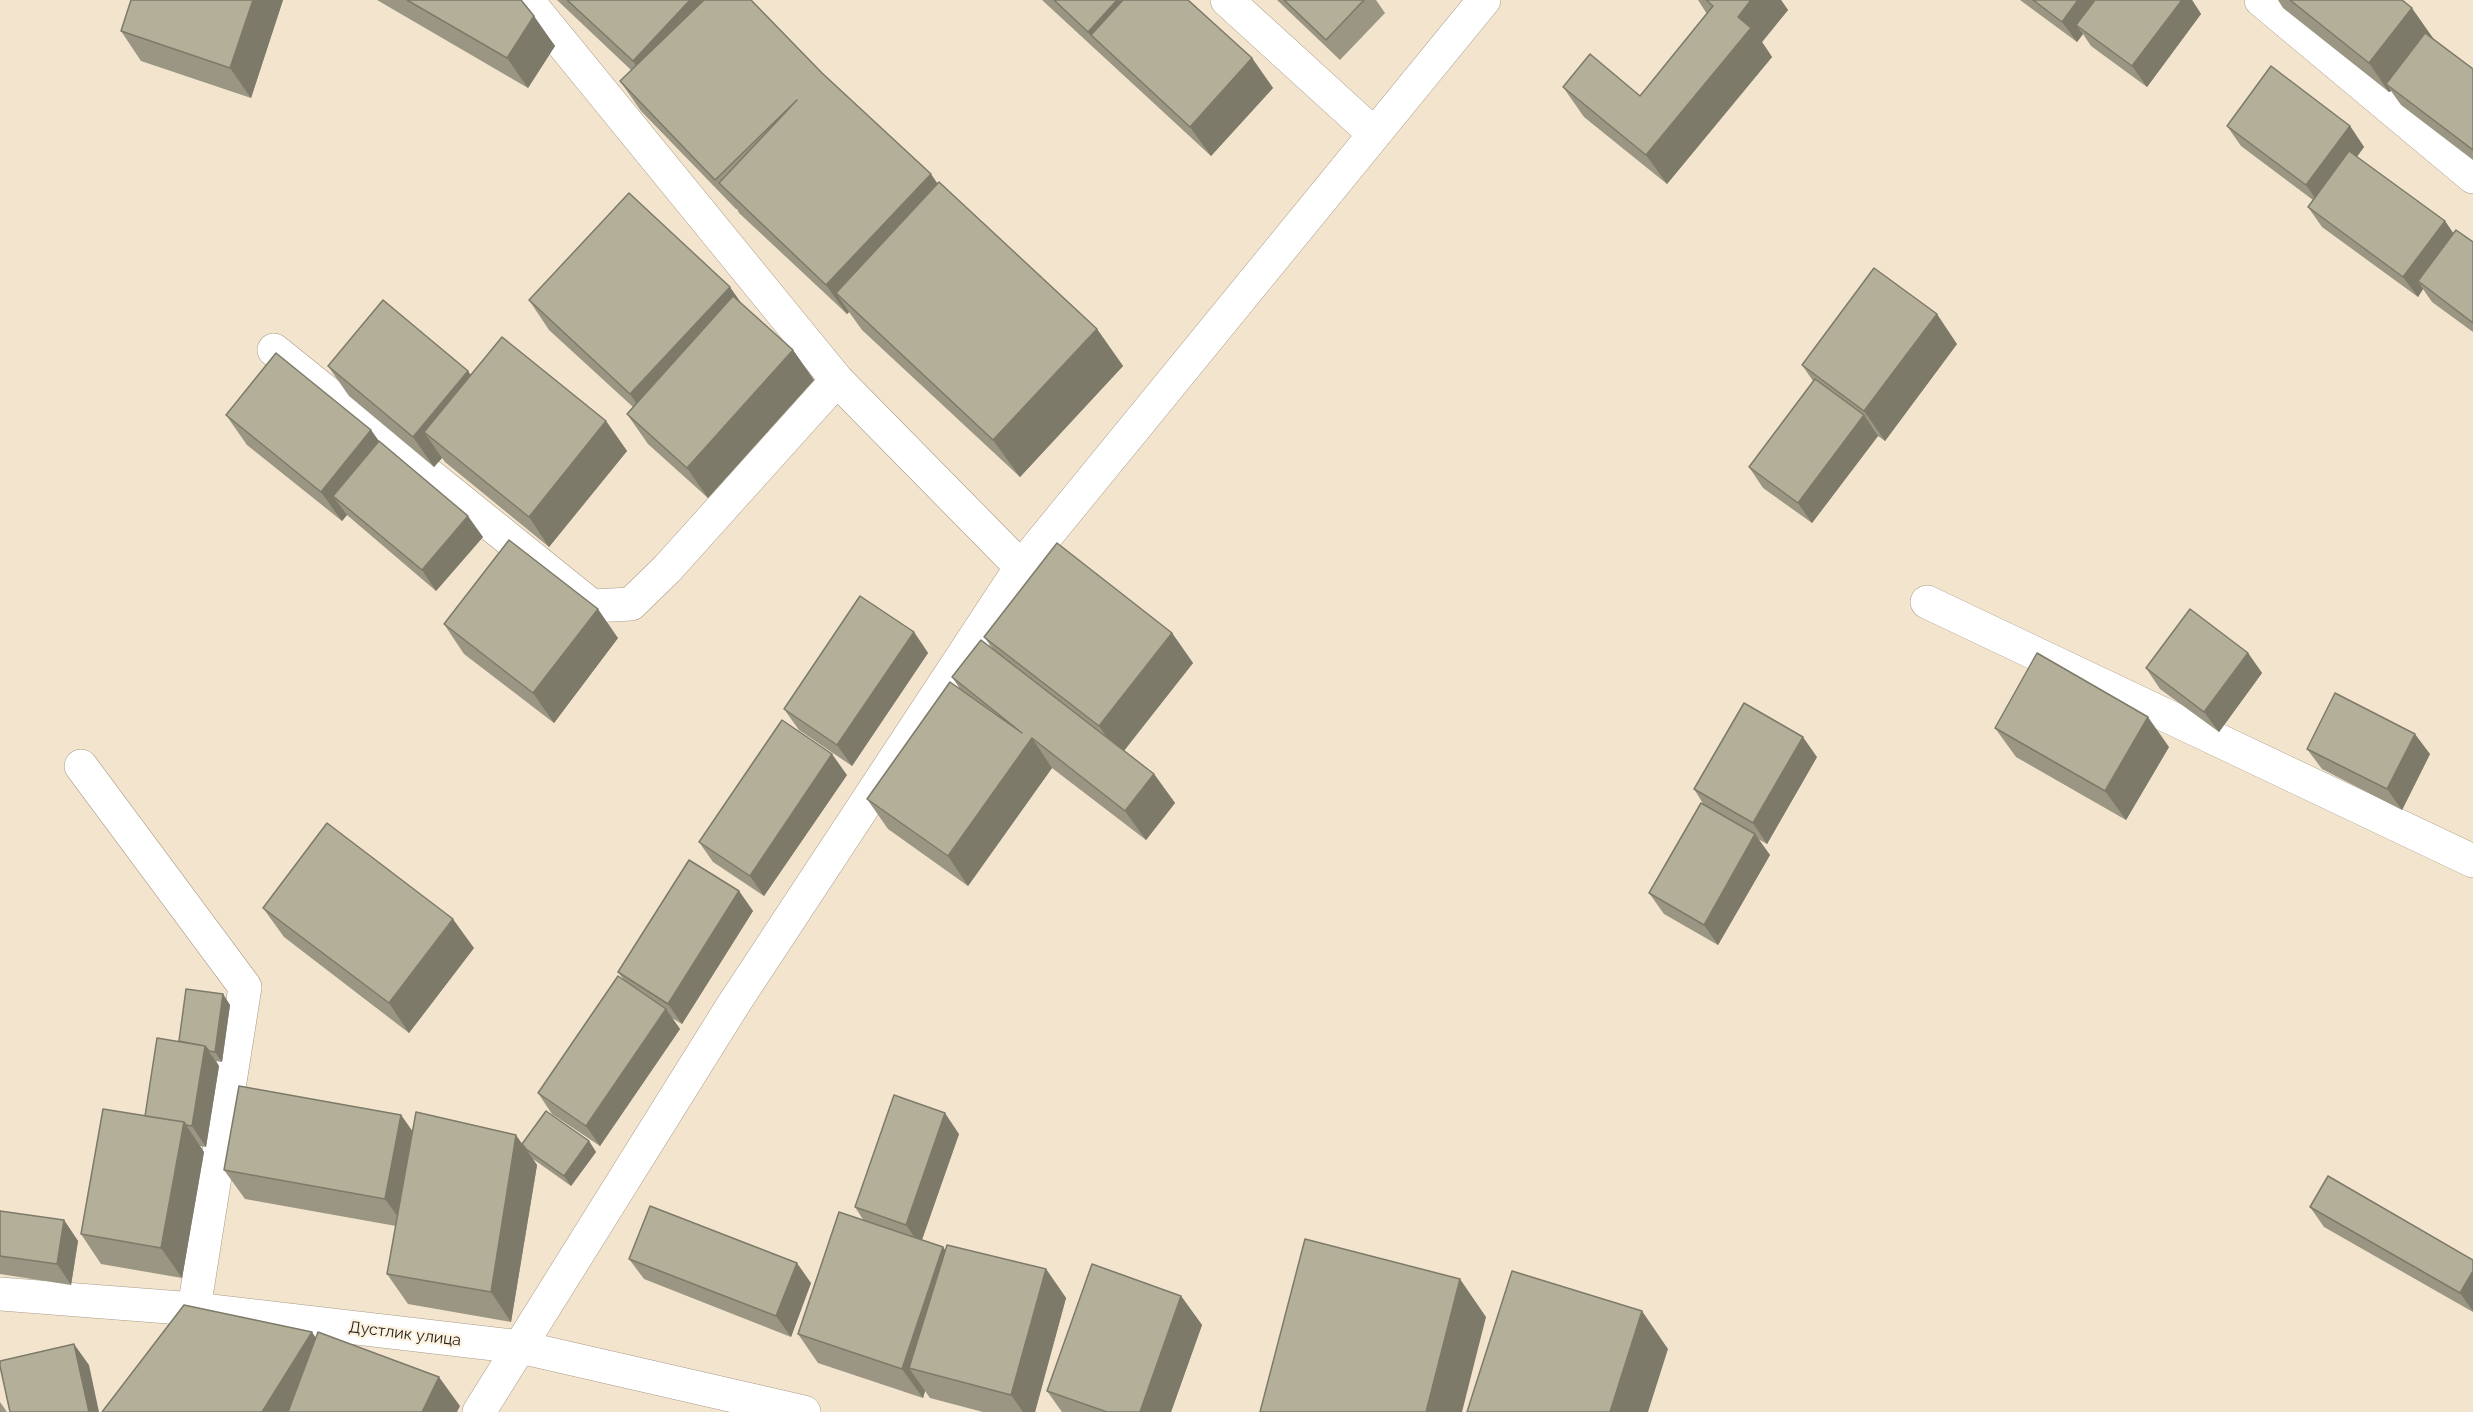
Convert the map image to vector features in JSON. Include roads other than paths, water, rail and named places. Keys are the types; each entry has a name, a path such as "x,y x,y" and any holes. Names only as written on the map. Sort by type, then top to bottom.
{"street":[{"path":"527,0 837,380 1021,567"},
{"path":"1227,0 1374,134"},
{"path":"479,1412 733,1005 1021,567 1484,0"},
{"path":"2261,0 2473,177"},
{"path":"274,350 592,606 631,604 667,569 837,380"},
{"path":"1927,602 2473,861"},
{"path":"81,766 245,987 194,1309"},
{"name":"Дустлик улица","path":"0,1294 194,1309 520,1347 804,1412"}]}
